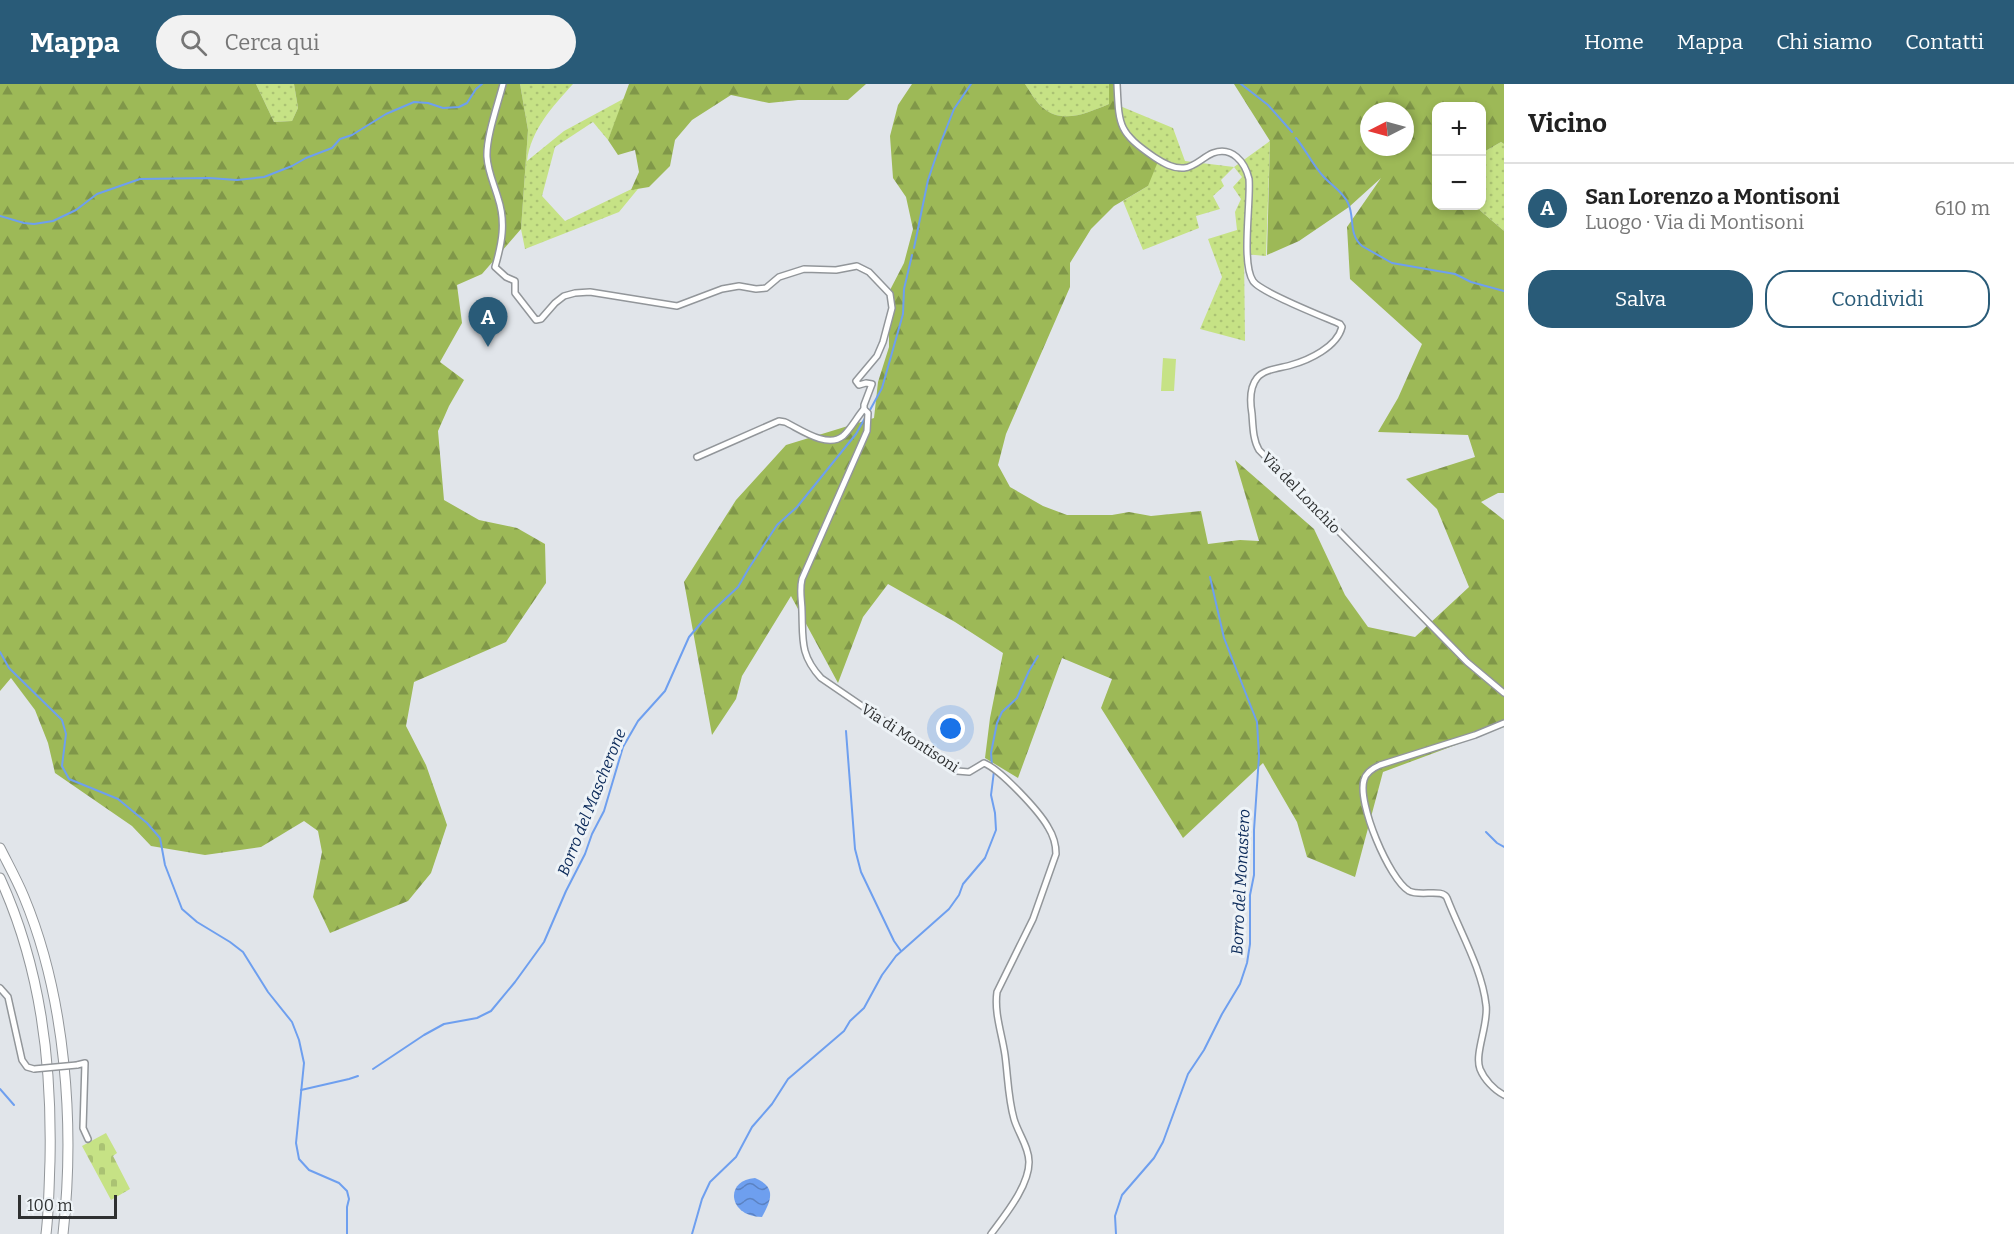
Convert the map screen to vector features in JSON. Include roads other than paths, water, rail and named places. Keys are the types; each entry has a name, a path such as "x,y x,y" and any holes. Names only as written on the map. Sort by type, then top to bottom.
{"highway":[{"path":"0,848 24,896 38,936 59,1024 67,1096 67,1160 63,1234"},
{"path":"0,878 11,902 35,979 44,1026 51,1130 46,1234"}],"street":[{"name":"Via di Montisoni","path":"503,84 487,153 488,169 503,220 501,247 495,267 510,280 515,281 515,293 533,319 538,321 564,296 575,293 591,292 677,306 722,289 739,286 766,288 779,277 804,269 836,270 857,266 872,275 890,294 892,308 883,342 877,356 856,381 859,385 872,384 864,409 844,435 833,440 816,437 779,421 697,457"},
{"name":"Via del Lonchio","path":"1117,84 1119,111 1125,133 1134,143 1158,159 1172,166 1186,168 1215,153 1225,152 1238,158 1244,165 1249,179 1248,267 1253,282 1264,290 1340,324 1342,327 1334,342 1321,351 1294,365 1262,373 1256,380 1251,392 1251,409 1255,442 1259,450 1467,662 1504,693"},
{"name":"Via di Montisoni","path":"864,409 868,412 867,431 799,590 802,611 802,644 807,661 821,678 957,771 969,772 984,763 998,772 1046,822 1056,847 1056,854 1033,918 997,992 996,1004 1005,1056 1008,1094 1029,1163 1021,1187 991,1234"},
{"path":"1504,723 1475,735 1380,765 1367,773 1363,781 1371,829 1399,882 1415,894 1445,893 1463,935 1487,1006 1479,1065 1494,1089 1504,1095"},
{"path":"0,988 9,997 22,1060 27,1067 34,1069 85,1063 83,1128 88,1139"}],"water":[{"path":"755,1178 766,1185 770,1194 762,1217 742,1211 734,1198 738,1185 745,1180"}],"waterway":[{"path":"0,216 34,224 53,221 76,210 97,194 140,179 237,180 264,177 332,148 340,139 414,102 428,103 443,108 459,107 467,103 482,84"},
{"name":"Borro del Mascherone","path":"914,248 928,180 941,142 954,109 971,84"},
{"path":"1241,84 1268,105 1292,132"},
{"path":"1296,138 1319,171 1346,199 1350,208 1353,231 1362,246 1392,263 1455,274 1471,282 1504,291"},
{"name":"Borro del Mascherone","path":"870,410 882,388 903,314 904,289 912,255"},
{"name":"Borro del Mascherone","path":"373,1069 444,1024 477,1018 491,1011 515,982 544,942 585,854 604,811 623,747 638,721 665,691 689,637 707,616 738,587 777,525 797,507 856,434 865,418"},
{"name":"Borro del Monastero","path":"1116,1234 1115,1216 1122,1195 1154,1158 1163,1142 1188,1074 1204,1050 1240,984 1250,944 1250,895 1254,875 1254,830 1259,756 1257,722 1224,638 1210,577"},
{"path":"0,652 9,668 62,720 66,734 62,766 69,779 118,799 147,823 160,838 165,865 182,909 197,922 243,952 268,992 292,1022 304,1063 296,1143 299,1159 309,1170 339,1183 347,1191 349,1199 347,1234"},
{"path":"992,766 991,753 997,723 1002,712 1017,698 1038,656"},
{"path":"846,731 855,849 861,872 901,951"},
{"path":"692,1234 702,1199 710,1182 736,1157 752,1127 772,1104 788,1079 844,1031 850,1021 864,1008 882,975 896,956 949,909 959,895 963,884 985,858 996,830 991,795 994,771"},
{"path":"1486,832 1504,847"},
{"name":"Borro del Mascherone","path":"301,1090 358,1076"},
{"path":"0,1089 14,1105"}],"place":[{"name":"San Lorenzo a Montisoni","path":"488,347"}]}
